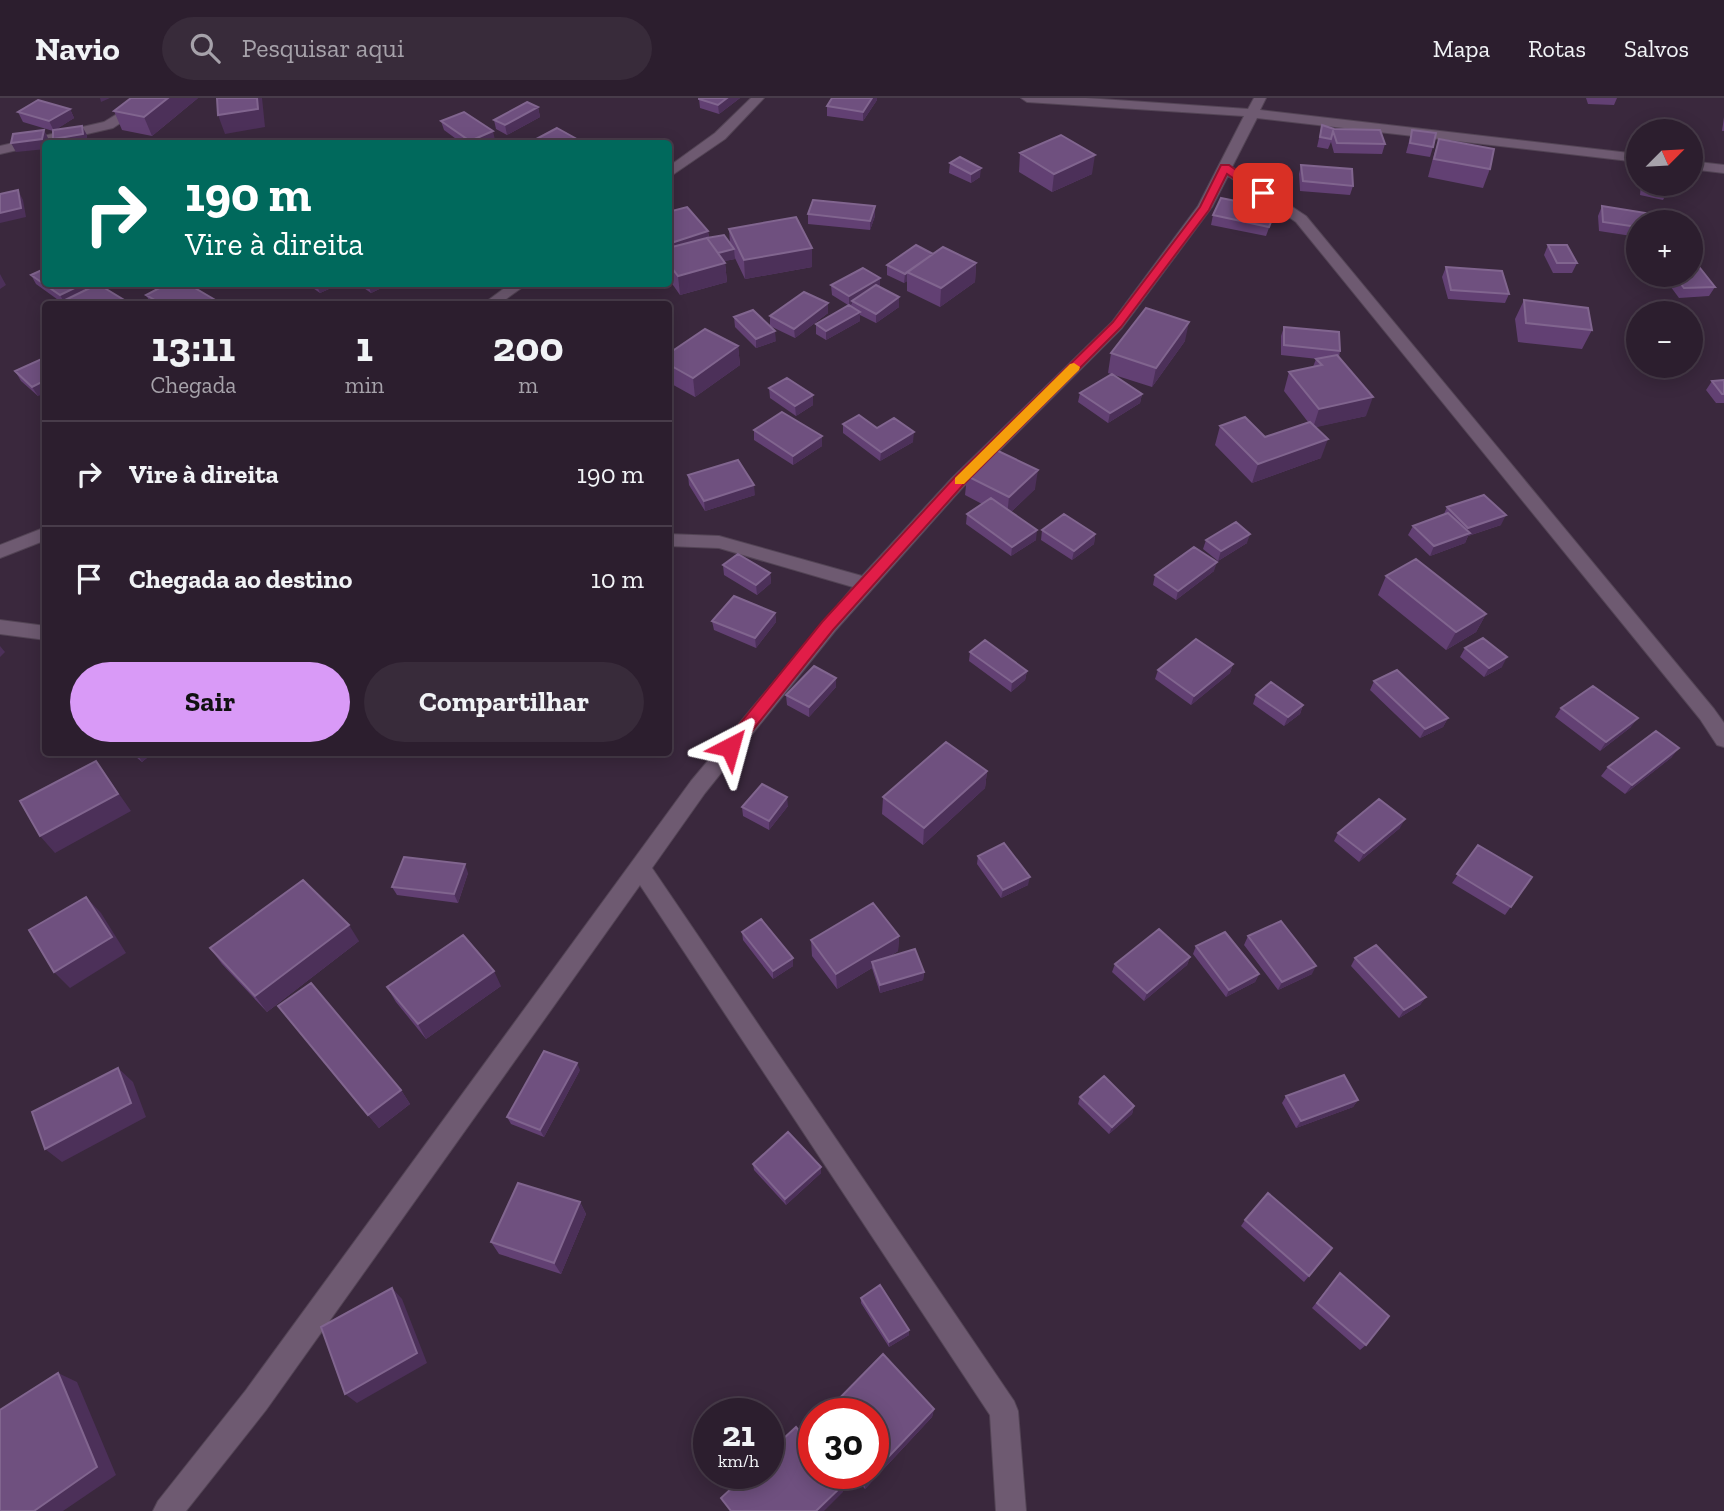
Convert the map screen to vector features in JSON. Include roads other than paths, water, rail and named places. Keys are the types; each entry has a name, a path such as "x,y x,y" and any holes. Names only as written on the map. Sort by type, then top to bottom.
{"street":[{"path":"43,140 108,125 152,98"},
{"path":"672,171 720,136 758,98"},
{"path":"1027,98 1256,106 1626,156"},
{"path":"167,1511 273,1378 698,787 828,626 958,482 1117,325 1205,207 1256,106"},
{"path":"0,150 42,140"},
{"path":"1703,167 1724,169"},
{"path":"1225,168 1301,219 1707,714 1724,739"},
{"path":"494,301 515,287"},
{"path":"0,552 42,535"},
{"path":"672,540 719,542 866,584"},
{"path":"0,627 42,632"},
{"path":"640,868 1004,1411 1011,1511"}]}
